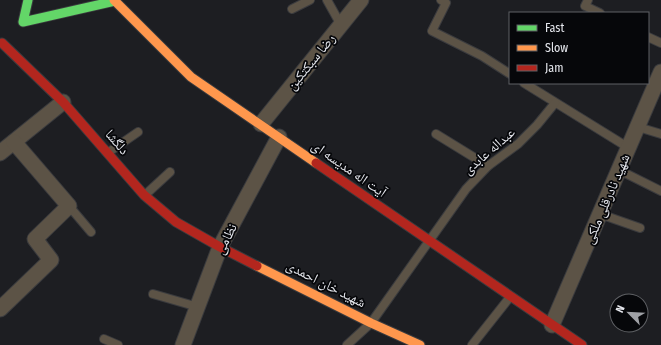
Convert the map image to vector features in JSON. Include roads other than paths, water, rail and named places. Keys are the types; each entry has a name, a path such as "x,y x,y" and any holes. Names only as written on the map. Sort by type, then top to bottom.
{"street":[{"path":"20,25 28,0"},
{"path":"20,25 115,0"},
{"name":"آیت اله مدیسه ای","path":"115,0 191,77 582,345"},
{"name":"رضا سبکتکین","path":"261,124 361,0"},
{"path":"20,25 33,11"},
{"name":"دلگشا","path":"2,41 63,102 144,195 176,222 220,247"},
{"name":"شهید نادرقلی ملکی","path":"552,325 659,82"},
{"path":"0,153 63,102"},
{"name":"نظامی","path":"182,345 220,247 279,137"},
{"path":"1,307 51,260 35,238 69,206 14,142"},
{"name":"شهید خان احمدی","path":"220,247 372,323 420,345"}],"lane":[{"path":"292,9 310,0"},
{"path":"327,0 341,25"},
{"path":"441,0 446,3 432,31 482,56 509,73"},
{"path":"588,0 585,6 598,12"},
{"path":"649,37 661,43"},
{"path":"526,84 629,148"},
{"name":"عبداله عابدی","path":"347,345 372,323 466,189 488,166 518,144 537,125 554,103"},
{"path":"638,127 661,134"},
{"path":"108,153 138,132"},
{"path":"436,134 488,166"},
{"path":"619,170 661,191"},
{"path":"144,195 170,172"},
{"path":"69,206 91,232"},
{"path":"600,214 640,228"},
{"path":"153,294 198,307"},
{"path":"472,345 510,297"},
{"path":"104,339 118,345"}]}
